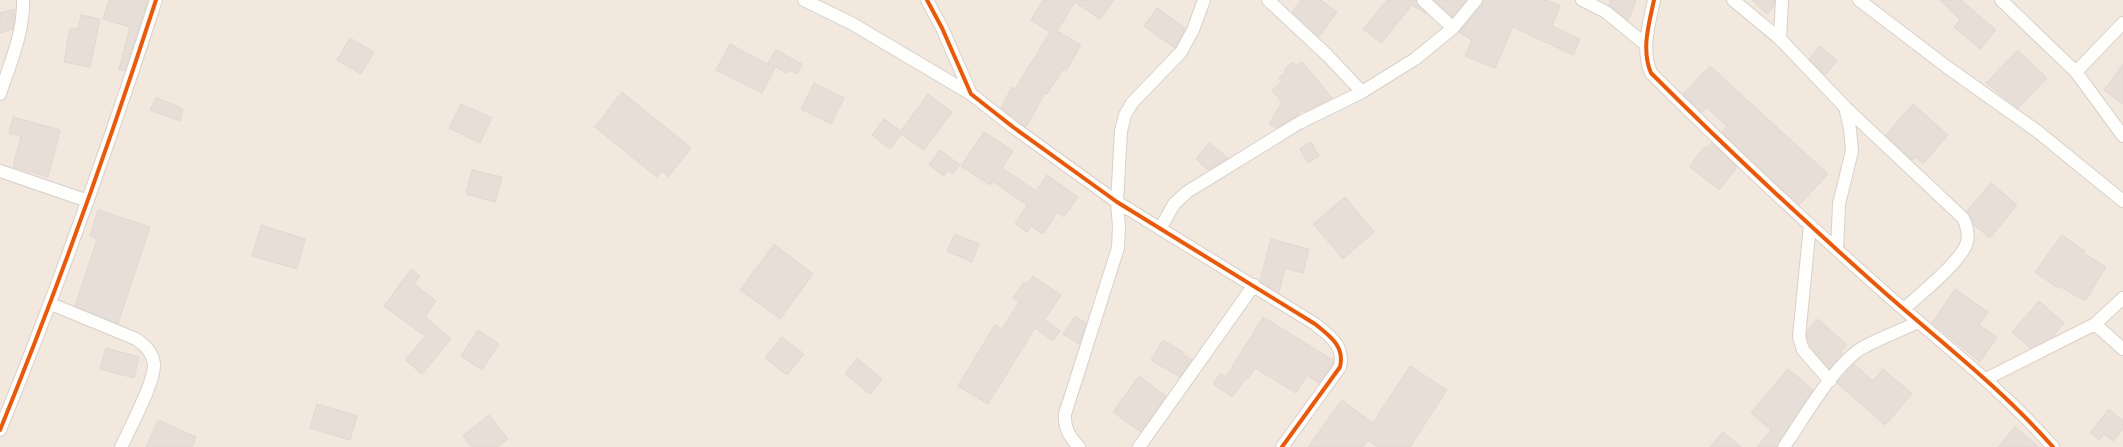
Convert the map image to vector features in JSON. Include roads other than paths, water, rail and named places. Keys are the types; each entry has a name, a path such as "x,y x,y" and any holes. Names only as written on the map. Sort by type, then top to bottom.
{"street":[{"path":"0,94 18,36 23,12 23,0"},
{"path":"0,430 51,304 88,201 156,0"},
{"path":"804,0 851,23 971,94 1012,127 1117,202 1254,285 1315,324 1335,342 1342,354 1340,367 1282,447"},
{"path":"927,0 942,28 971,94"},
{"path":"1080,447 1070,437 1066,428 1065,414 1116,257 1119,237 1117,202 1121,131 1125,115 1132,103 1180,52 1193,30 1204,0"},
{"path":"1268,0 1327,55 1362,92"},
{"path":"1423,0 1453,28"},
{"path":"1160,229 1174,204 1187,192 1299,124 1362,92 1415,58 1453,28 1476,0"},
{"path":"1582,0 1606,12 1645,44"},
{"path":"1654,0 1645,44 1646,62 1651,73 1714,136 1837,250 1918,322 1986,379 2024,414 2053,447"},
{"path":"1733,0 1780,39 1846,107 1963,218 1968,228 1967,242 1961,256 1904,309"},
{"path":"1780,39 1782,0"},
{"path":"1859,0 1947,68 2037,131 2123,201"},
{"path":"2001,0 2076,72 2123,136"},
{"path":"2076,72 2123,23"},
{"path":"1837,250 1839,204 1852,151 1846,107"},
{"path":"0,171 88,201"},
{"path":"1810,225 1799,337 1803,350 1830,381"},
{"path":"1139,447 1254,285"},
{"path":"1986,379 2095,324 2123,298"},
{"path":"51,304 136,339 143,344 152,356 154,363 151,380 121,447"},
{"path":"1784,447 1830,381 1861,349 1918,322"},
{"path":"2095,324 2123,349"}]}
